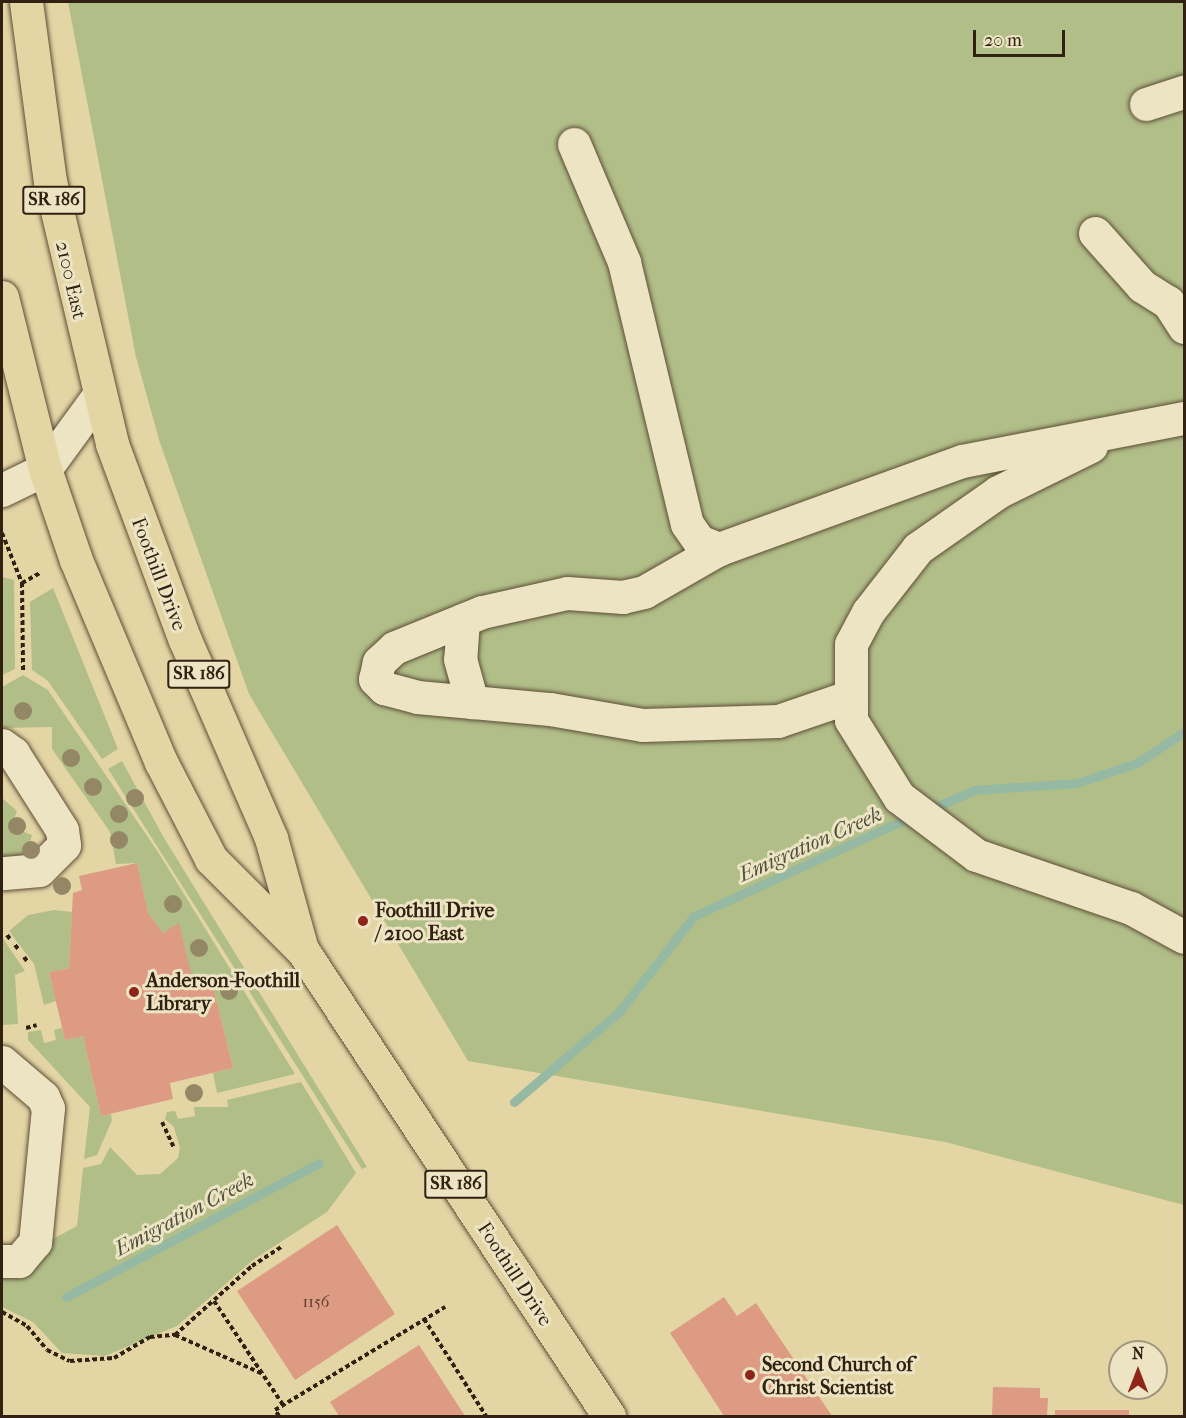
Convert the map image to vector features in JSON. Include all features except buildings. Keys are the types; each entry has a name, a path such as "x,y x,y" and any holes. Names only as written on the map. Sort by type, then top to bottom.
{"main road":[{"name":"2100 East","path":"26,2 50,181 99,395"},
{"name":"SR 186","path":"2,297 45,469"},
{"name":"Foothill Drive","path":"99,395 148,547 271,838 303,951"},
{"name":"Foothill Drive","path":"45,469 116,661 211,859 303,951 609,1416"}],"street":[{"path":"1146,104 1185,92"},
{"path":"574,144 624,262 687,524 699,541 719,549"},
{"path":"1095,233 1142,286 1168,302 1185,327"},
{"path":"2,490 45,469 99,395"},
{"path":"851,696 778,721 652,725 417,697 384,688 375,679 379,662 394,648 463,620 567,592 623,597 644,592 719,549 962,461 1185,418"},
{"path":"1113,433 998,492 918,548 868,612 851,644 851,720 899,797 976,855 1131,908 1185,937"},
{"path":"463,620 460,659 472,702"},
{"path":"2,745 13,753 50,811 64,845 39,870 2,873"},
{"path":"2,1062 43,1097 48,1108 35,1242 19,1262 2,1262"}],"path":[{"path":"2,533 22,583 23,671"},
{"path":"22,583 40,573"},
{"path":"15,945 19,950"},
{"path":"26,1028 37,1025"},
{"path":"162,1122 174,1148"},
{"path":"175,1335 281,1247"},
{"path":"214,1302 283,1405"},
{"path":"279,1416 275,1410 445,1306"},
{"path":"2,1312 27,1326 52,1353 70,1361 114,1358 150,1337 175,1335 262,1374"},
{"path":"424,1319 486,1416"}],"green space":[{"path":"68,2 1184,2 1184,1205 945,1142 468,1061 249,694 160,443 136,357"},
{"path":"2,577 14,580 15,669 2,675"},
{"path":"53,588 118,749 102,759 48,681 32,670 30,602"},
{"path":"23,675 48,690 158,852 295,1074 217,1093 213,1073 233,1068 211,978 193,982 174,931 163,933 148,913 137,863 116,864 110,832 52,749 52,727 2,728 2,687"},
{"path":"122,761 164,838 367,1167 362,1169 108,769"},
{"path":"2,798 17,811 14,819 25,824 22,831 32,835 30,842 41,847 36,855 2,860"},
{"path":"54,910 72,912 69,968 49,972 56,1001 44,1005 34,964 9,931 28,915"},
{"path":"2,937 25,971 15,975 18,1024 2,1025"},
{"path":"62,1028 65,1040 83,1036 101,1116 111,1114 112,1120 97,1155 84,1159 90,1107 28,1040 28,1032 41,1030 44,1043 56,1040 54,1030"},
{"path":"301,1082 356,1173 327,1212 253,1260 177,1326 105,1356 62,1353 33,1322 2,1307 2,1271 32,1269 49,1241 77,1226 83,1168 101,1164 110,1147 137,1175 160,1174 178,1158 180,1148 174,1127 165,1119 167,1112 175,1111 178,1119 195,1116 194,1107 228,1107 227,1100"}],"waterway":[{"name":"Emigration Creek","path":"928,810 975,790 1077,783 1137,763 1184,732"},
{"name":"Emigration Creek","path":"514,1102 619,1012 694,916 912,816"},
{"name":"Emigration Creek","path":"66,1297 319,1163"}],"place":[{"name":"Foothill Drive / 2100 East","path":"363,921"},
{"name":"Anderson-Foothill Library","path":"134,992"},
{"name":"Second Church of Christ Scientist","path":"750,1375"}]}
